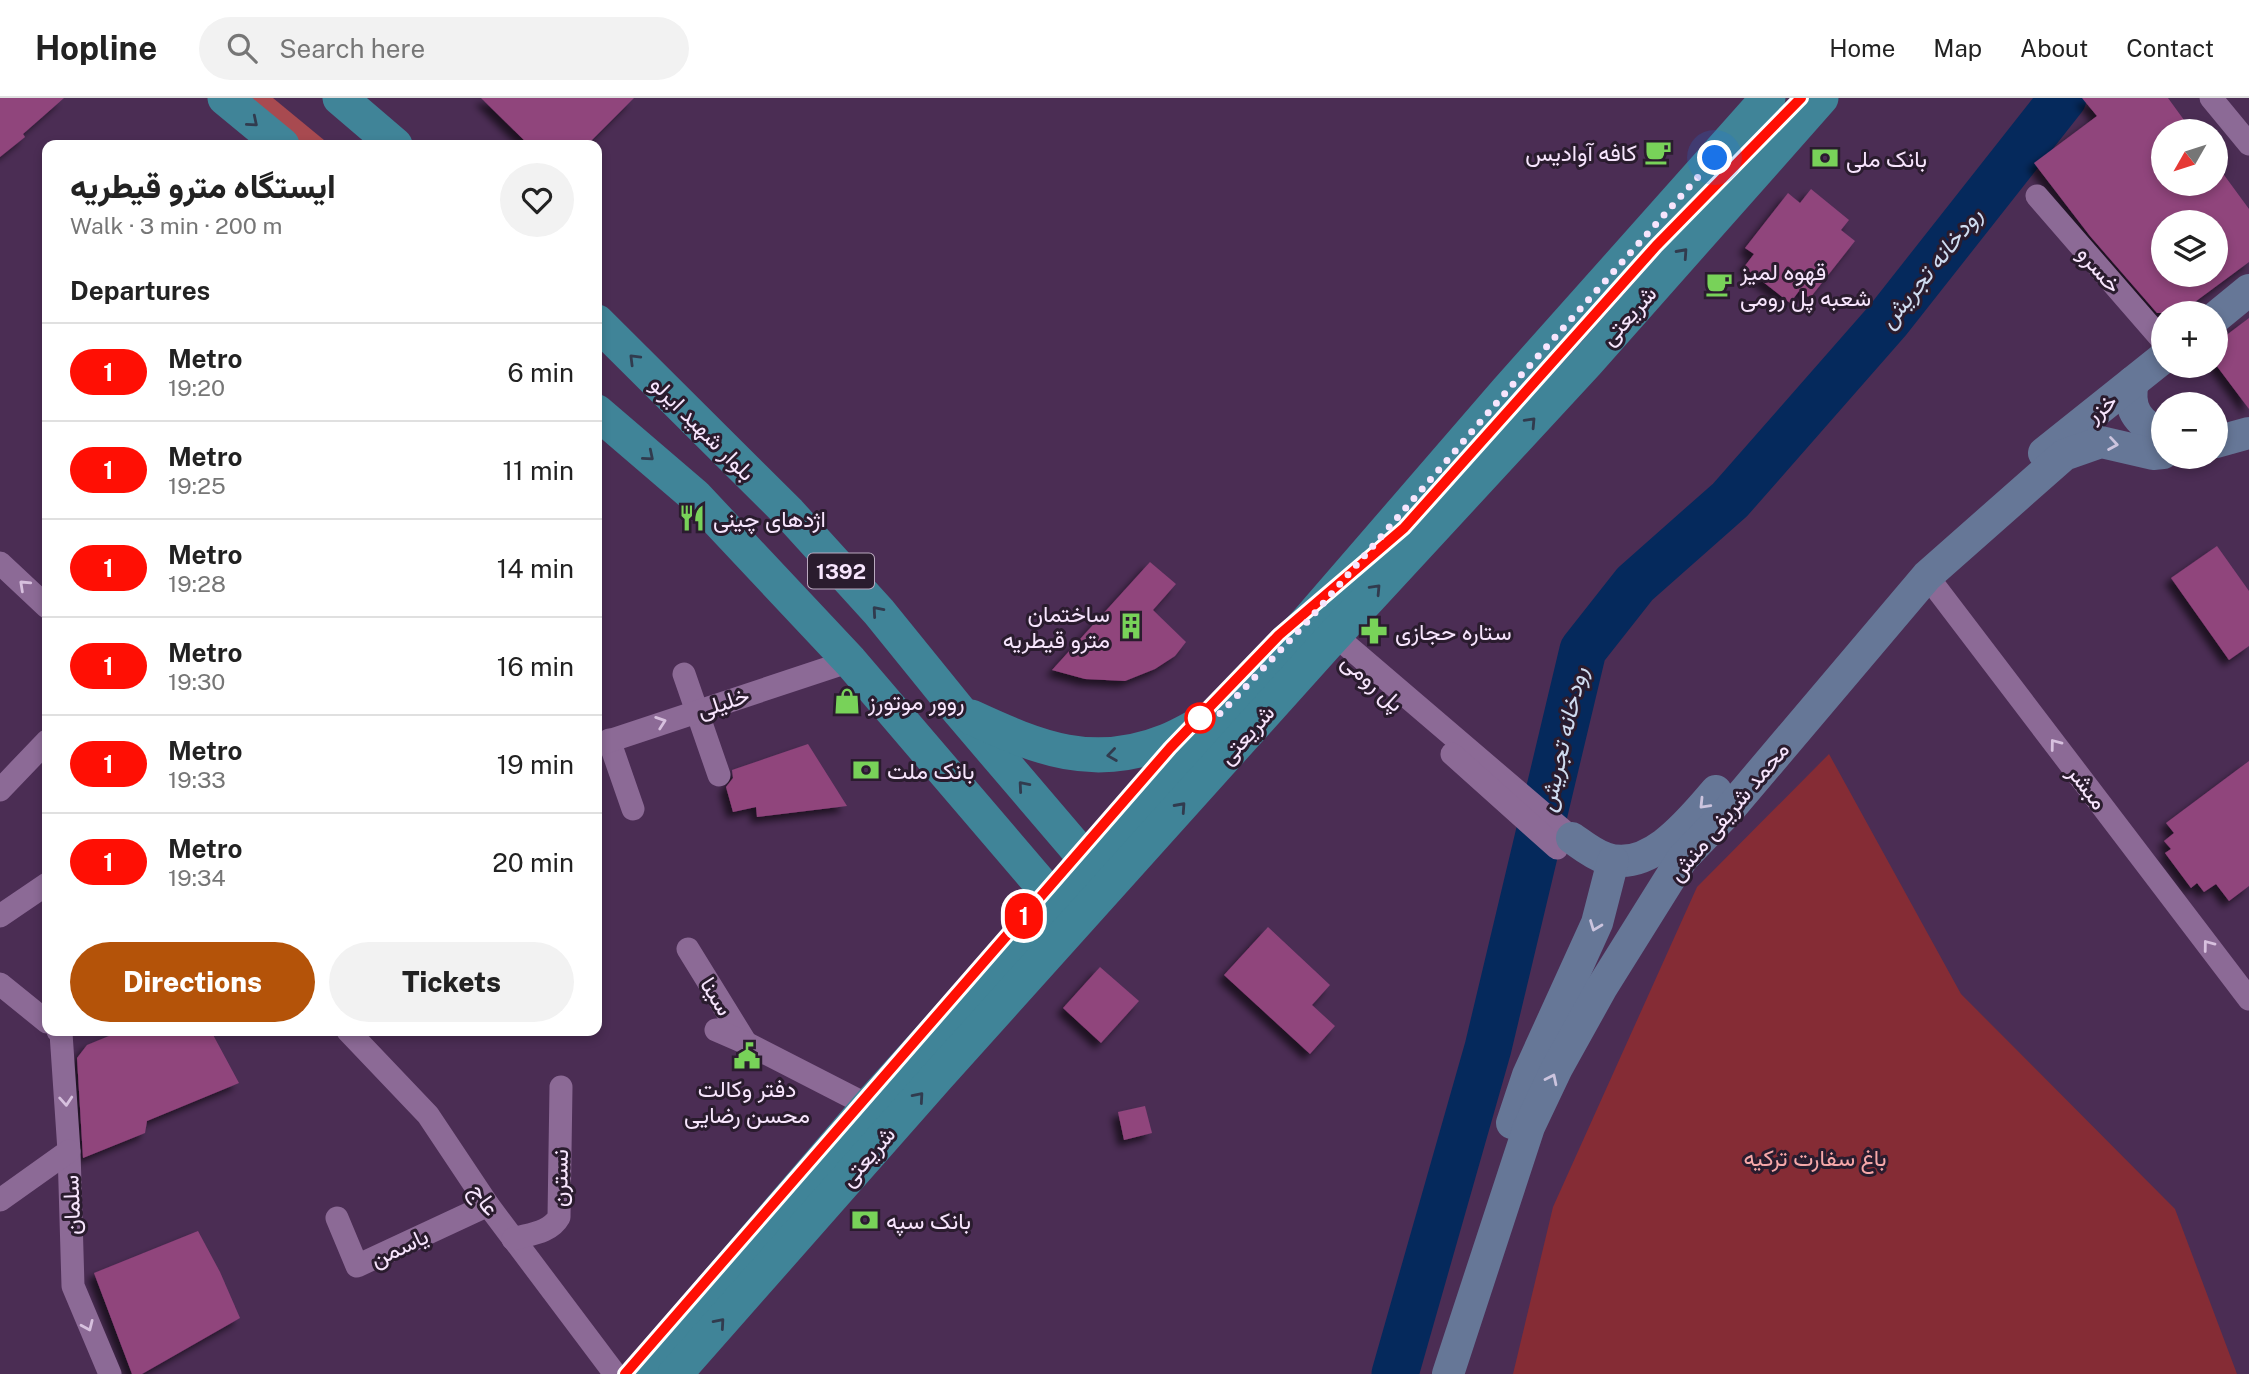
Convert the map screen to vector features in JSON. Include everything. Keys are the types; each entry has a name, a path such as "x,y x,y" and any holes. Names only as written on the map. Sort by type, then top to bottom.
{"main road":[{"path":"225,98 276,140"},
{"name":"شریعتی","path":"1100,874 1221,713 1308,621 1507,391 1768,98"},
{"name":"شریعتی","path":"675,1374 937,1077 1068,910 1100,874 1330,639 1587,362 1821,98"},
{"path":"344,100 389,140"},
{"name":"بلوار شهید ایرلو","path":"602,327 789,513 879,612 960,712 1100,874"},
{"name":"1392","path":"602,416 695,496 850,661 1068,910"},
{"path":"960,712 1024,741 1072,753 1102,757 1133,752 1167,741 1221,713"},
{"name":"شریعتی","path":"639,1374 869,1106 1068,910"}],"street":[{"path":"2211,98 2249,144"},
{"name":"خسرو","path":"2037,196 2151,327"},
{"path":"2228,307 2249,290"},
{"name":"خزر","path":"2040,456 2151,368"},
{"path":"2133,382 2129,398 2135,414 2151,429"},
{"name":"محمد شریفی منش","path":"1672,853 1728,811 1927,576 2064,455 2101,442 2151,454"},
{"name":"محمد شریفی منش","path":"1448,1374 1529,1126 1672,853 1709,799 1916,564 2040,456"},
{"path":"0,563 42,602"},
{"name":"مبشر","path":"1927,576 2249,999"},
{"name":"پل رومی","path":"1330,639 1337,650 1564,843 1611,871"},
{"name":"خلیلی","path":"603,742 850,661"},
{"path":"684,674 719,775"},
{"path":"603,742 633,808"},
{"path":"0,790 42,746"},
{"path":"1428,1374 1528,1075 1597,923 1611,871 1643,879 1672,853"},
{"path":"0,916 42,887"},
{"name":"سینا","path":"688,949 746,1043"},
{"name":"سلمان","path":"0,984 42,1017"},
{"name":"سینا","path":"716,1030 869,1106"},
{"name":"سلمان","path":"59,1036 69,1151 73,1286 110,1374"},
{"name":"عاج","path":"353,1036 428,1115 488,1205 615,1374"},
{"name":"نسترن","path":"513,1239 548,1229 559,1217 561,1087"},
{"path":"0,1200 69,1151"},
{"name":"یاسمن","path":"337,1218 357,1266 488,1205"}],"green space":[{"name":"باغ سفارت ترکیه","path":"1829,754 1961,994 2175,1209 2237,1374 1513,1374 1553,1207 1697,887"}],"shaded area":[{"path":"243,98 273,98 324,140 291,140"}],"building":[{"path":"0,98 64,98 23,134 25,137 0,157"},
{"path":"481,98 634,98 592,140 524,140"},
{"path":"2082,98 2168,98 2183,119 2151,119 2151,196 2228,196 2228,180 2249,209 2249,262 2228,278 2228,210 2151,210 2151,287 2215,287 2196,301 2151,301 2151,306 2090,236 2034,163 2097,116"},
{"path":"1811,189 1849,220 1841,230 1855,241 1810,298 1799,291 1790,303 1744,267 1754,254 1745,248 1788,193 1800,203"},
{"path":"2249,318 2249,409 2226,378 2228,378 2228,334"},
{"path":"2217,546 2249,591 2249,646 2229,660 2171,578"},
{"name":"ساختمان مترو قیطریه","path":"1150,562 1176,584 1153,610 1186,642 1175,656 1155,669 1125,681 1085,679 1052,670"},
{"path":"808,744 847,806 757,817 756,807 733,812 726,787 733,778 732,770"},
{"path":"2249,761 2249,886 2229,901 2216,884 2204,892 2197,883 2191,888 2165,853 2171,849 2164,841 2174,833 2166,823"},
{"path":"1268,927 1330,985 1312,1005 1335,1026 1310,1054 1224,975"},
{"path":"1100,967 1139,1001 1101,1043 1063,1008"},
{"path":"109,1036 214,1036 239,1083 147,1121 145,1133 83,1158 77,1058 87,1045"},
{"path":"1145,1106 1152,1133 1124,1140 1118,1112"},
{"path":"198,1231 240,1318 142,1374 132,1374 94,1273"}],"waterway":[{"name":"رودخانه تجریش","path":"1395,1374 1488,1048 1583,650 1635,584 1730,500 1888,320 2063,98"}],"metro line":[{"name":"1","path":"625,1374 1170,748 1279,635 1404,528 1656,246 1801,98"}],"place":[{"name":"کافه آوادیس","path":"1658,152"},
{"name":"بانک ملی","path":"1825,158"},
{"name":"قهوه لمیز شعبه پل رومی","path":"1719,284"},
{"name":"اژدهای چینی","path":"692,518"},
{"name":"ساختمان مترو قیطریه","path":"1131,626"},
{"name":"ستاره حجازی","path":"1374,631"},
{"name":"روور موتورز","path":"847,701"},
{"name":"بانک ملت","path":"866,770"},
{"name":"دفتر وکالت محسن رضایی","path":"747,1056"},
{"name":"بانک سپه","path":"865,1220"}],"route":[{"path":"1200,718 1203,723 1221,713 1308,621 1507,391 1715,158"}]}
